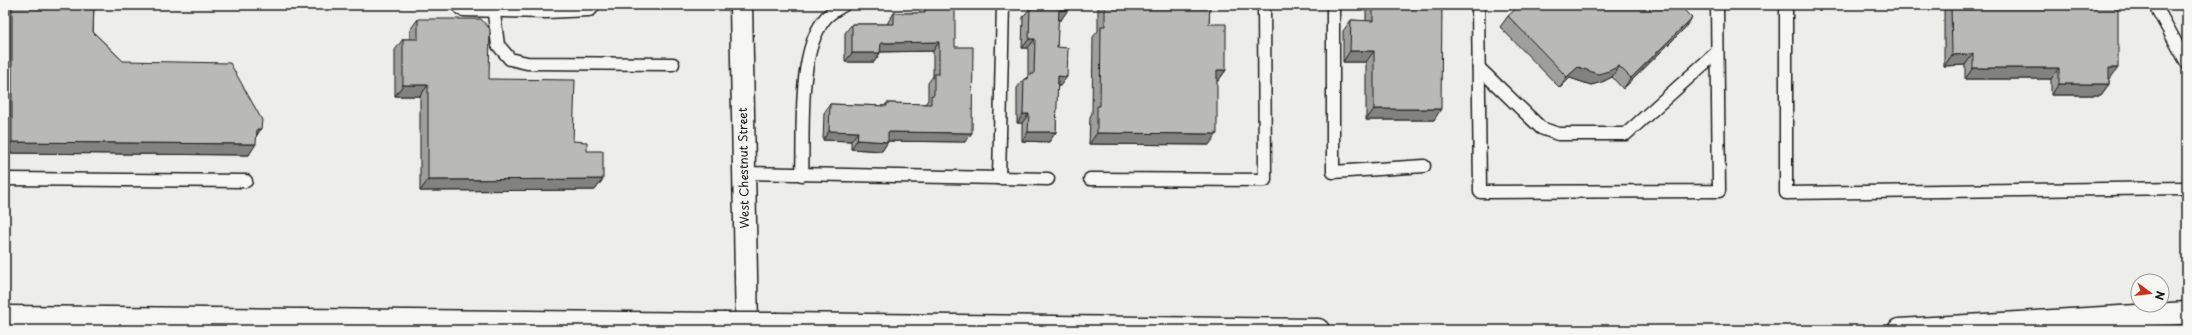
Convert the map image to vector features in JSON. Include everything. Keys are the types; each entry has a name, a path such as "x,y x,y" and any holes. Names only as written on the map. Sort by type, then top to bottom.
{"main road":[{"path":"464,5 575,5"},
{"name":"West Chestnut Street","path":"742,5 748,330"},
{"path":"1899,330 2187,313"},
{"path":"5,316 1318,330"}],"lane":[{"path":"802,174 805,77 810,48 818,28 825,18 844,5"},
{"path":"998,178 1003,5"},
{"path":"1090,179 1264,180 1264,5"},
{"path":"1333,5 1333,172 1424,166"},
{"path":"1478,5 1480,192 1719,191 1717,5"},
{"path":"1786,5 1786,193 2187,188"},
{"path":"2155,5 2187,62"},
{"path":"501,6 498,45 510,59 527,63 673,64"},
{"path":"1478,68 1541,128 1558,134 1626,134 1717,52"},
{"path":"744,174 1048,179"},
{"path":"5,180 246,181"}],"building":[{"path":"12,5 94,5 93,32 123,61 230,63 262,120 261,129 257,129 256,144 12,142"},
{"path":"925,5 955,5 955,47 973,47 972,133 888,132 888,142 857,140 858,132 829,131 830,104 887,106 887,103 931,104 931,95 934,95 934,74 939,74 939,42 881,43 880,53 852,53 852,24 894,24 894,13 925,13"},
{"path":"1038,5 1068,5 1068,10 1059,10 1057,47 1068,48 1067,77 1058,76 1056,132 1028,132 1029,114 1023,114 1024,79 1028,79 1029,74 1034,74 1035,39 1029,39 1030,8 1038,8"},
{"path":"1105,5 1210,5 1209,24 1226,24 1226,70 1217,70 1217,134 1097,133 1097,106 1100,106 1101,26 1105,26"},
{"path":"1373,5 1442,5 1441,109 1374,109 1374,51 1350,51 1351,20 1373,21"},
{"path":"1520,5 1679,5 1692,18 1631,78 1619,66 1598,74 1578,67 1567,77 1508,16"},
{"path":"1951,5 2118,5 2118,68 2109,68 2109,84 2059,84 2059,68 1973,68 1973,54 1952,55"},
{"path":"418,19 481,19 490,29 489,79 575,80 573,141 587,142 587,151 603,151 603,179 428,180 428,85 403,85 403,39 418,39"}]}
